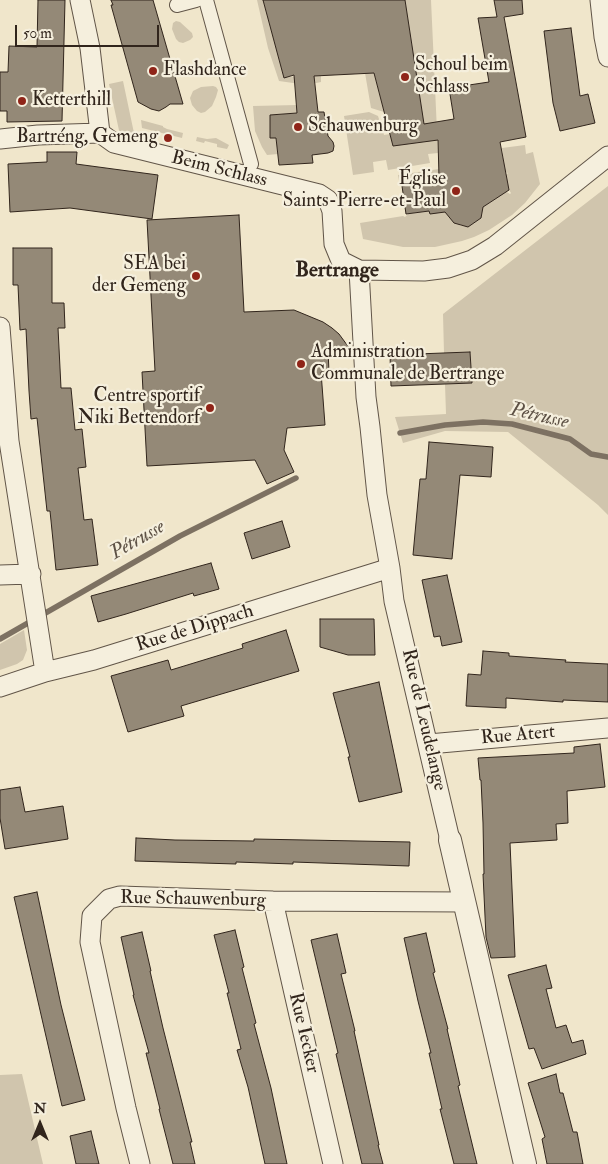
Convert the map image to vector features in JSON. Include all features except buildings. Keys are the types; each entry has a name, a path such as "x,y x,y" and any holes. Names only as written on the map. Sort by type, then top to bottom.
{"street":[{"path":"80,0 107,138"},
{"path":"177,5 196,0"},
{"name":"Beim Schlass","path":"206,0 251,164"},
{"path":"600,0 608,57"},
{"name":"Beim Schlass","path":"0,139 38,135 107,138 319,194 328,200 332,211 334,244 341,261 360,270"},
{"path":"360,270 424,271 448,268 472,260 496,246 608,156"},
{"name":"Rue de Leudelange","path":"360,270 366,397 377,495 394,601 429,744 525,1164"},
{"path":"0,327 9,441 45,672"},
{"name":"Rue de Dippach","path":"0,687 45,672 94,660 390,568"},
{"path":"0,576 31,574"},
{"name":"Rue Atert","path":"429,744 608,728"},
{"name":"Rue Schauwenburg","path":"140,1164 90,942 92,916 109,899 120,896 274,901 465,902"},
{"name":"Rue Iecker","path":"274,901 333,1164"}],"shaded area":[{"path":"257,0 263,0 284,77 321,76 321,82 307,85 279,81 268,48"},
{"path":"405,0 431,0 438,153 428,154 430,163 388,170 386,160 373,162 374,172 353,175 344,116 369,112 378,116 384,135 390,134 393,146 426,141"},
{"path":"176,21 180,22 192,33 193,37 190,40 183,43 176,39 172,29 173,23"},
{"path":"365,73 374,73 384,112 371,108"},
{"path":"123,81 134,133 150,137 148,142 120,135 109,84"},
{"path":"213,86 218,90 212,106 205,112 197,111 192,105 190,98 193,91 201,87"},
{"path":"297,105 297,113 270,115 270,138 276,138 278,154 267,155 255,131 253,106"},
{"path":"141,120 183,133 182,138 142,128"},
{"path":"197,137 216,138 229,145 227,149 217,147 217,144 196,141"},
{"path":"525,145 526,154 533,152 540,184 525,203 512,215 489,230 462,241 435,247 403,247 363,239 360,223 405,217 408,214 450,207 451,219 461,222 460,225 474,223 482,213 478,203 488,204 505,191 511,193 506,175 508,173 505,172 502,148"},
{"path":"439,169 446,180 424,180 424,183 400,186 398,175"},
{"path":"608,186 608,515 508,432 445,431 403,443 395,417 446,414 445,384 472,383 470,352 444,353 443,314"},
{"path":"24,630 27,650 23,660 0,670 0,644"},
{"path":"22,1074 43,1164 0,1164 0,1075"}],"waterway":[{"name":"Pétrusse","path":"400,433 445,425 483,422 512,424 570,439 591,454 608,457"},
{"name":"Pétrusse","path":"0,639 180,536 296,478"}],"place":[{"name":"Flashdance","path":"153,71"},
{"name":"Schoul beim Schlass","path":"405,77"},
{"name":"Ketterthill","path":"22,101"},
{"name":"Schauwenburg","path":"298,127"},
{"name":"Bartréng, Gemeng","path":"168,138"},
{"name":"Église Saints-Pierre-et-Paul","path":"456,191"},
{"name":"SEA bei der Gemeng","path":"196,276"},
{"name":"Administration Communale de Bertrange","path":"301,364"},
{"name":"Centre sportif Niki Bettendorf","path":"210,408"}],"district":[{"name":"Bertrange","path":"337,271"}]}
